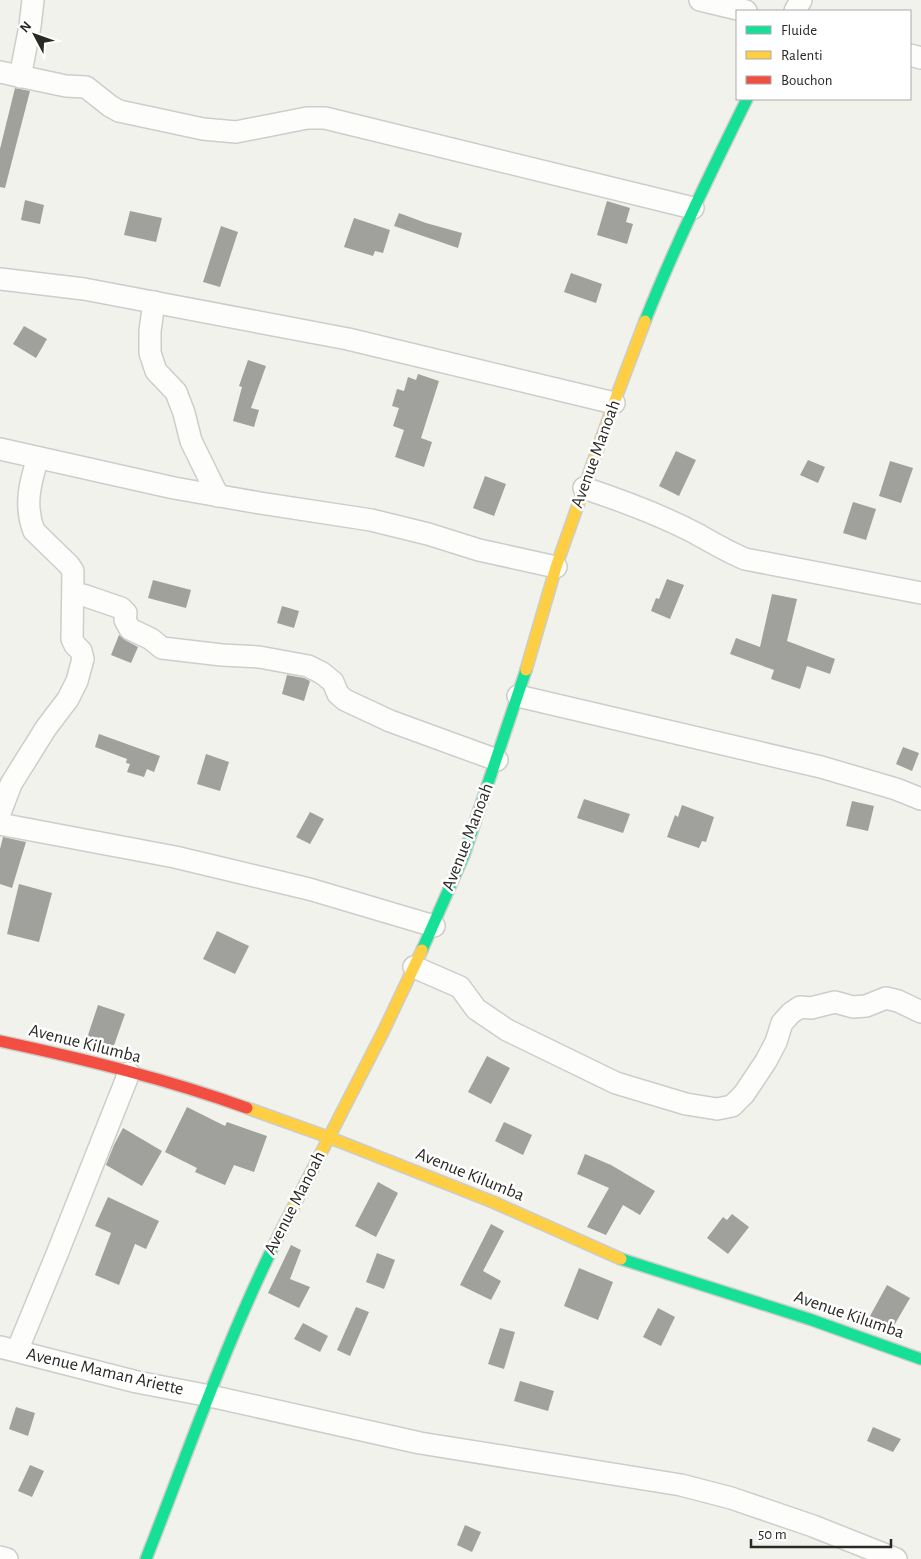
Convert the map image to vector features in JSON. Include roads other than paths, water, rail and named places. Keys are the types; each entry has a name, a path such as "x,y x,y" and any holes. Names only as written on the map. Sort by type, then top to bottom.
{"street":[{"path":"33,0 30,26 10,74 66,86 86,87 119,111 202,129 236,132 307,118 325,118 692,208"},
{"path":"700,0 742,10"},
{"name":"Avenue Manoah","path":"146,1559 236,1328 258,1277 384,1030 434,926 464,855 518,696 556,567 614,403 660,282 692,208 746,100"},
{"path":"0,279 84,289 348,339 614,403"},
{"path":"154,302 150,331 150,354 156,371 176,392 184,413 191,441 218,496"},
{"path":"0,449 165,486 371,520 428,534 479,550 556,567"},
{"path":"0,813 11,784 46,728 68,699 77,681 83,659 81,651 72,639 73,571 34,531 31,524 30,484 38,458"},
{"path":"584,488 635,505 698,534 745,559 921,593"},
{"path":"74,594 86,596 120,608 126,613 125,620 130,629 151,639 162,648 259,657 308,666 322,672 333,682 338,694 345,700 399,724 497,760"},
{"path":"518,696 821,767 896,789 921,799"},
{"path":"0,824 174,857 309,890 434,926"},
{"path":"414,967 460,987 476,1009 507,1030 616,1083 686,1104 717,1110 732,1106 744,1094 766,1061 776,1042 782,1023 800,1007 811,1008 835,1002 853,1007 866,1006 886,998 904,1003 921,1012"},
{"name":"Avenue Kilumba","path":"0,1042 86,1060 160,1080 230,1102 328,1137 493,1202 630,1263 809,1319 921,1359"},
{"path":"8,1349 58,1254 129,1072"},
{"name":"Avenue Maman Ariette","path":"8,1349 137,1382 210,1396 420,1443 681,1486 731,1498 795,1520 896,1559"},
{"path":"0,1557 7,1559"}]}
